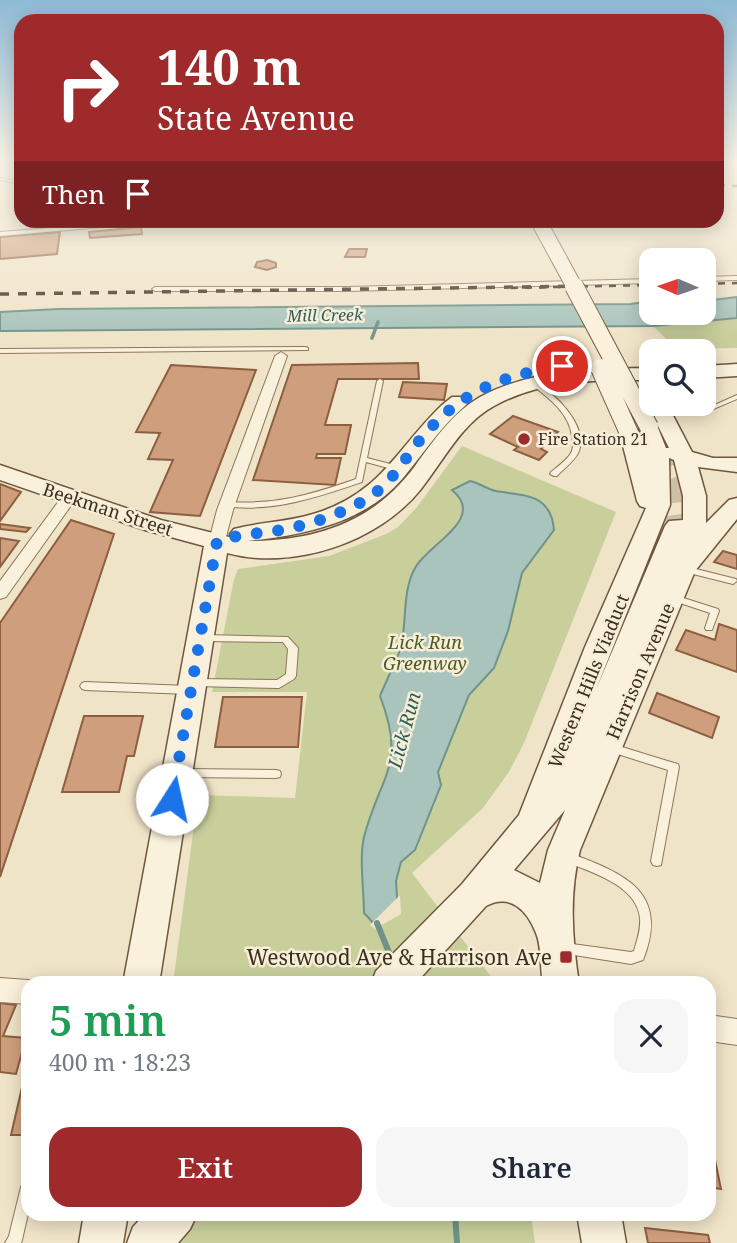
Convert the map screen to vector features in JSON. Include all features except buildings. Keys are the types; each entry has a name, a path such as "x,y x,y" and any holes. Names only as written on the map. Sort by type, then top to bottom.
{"main road":[{"path":"543,228 657,439 669,522 669,550 571,784"},
{"path":"543,228 657,439 660,487 669,522"},
{"path":"600,331 639,371"},
{"path":"600,331 601,372 633,442 644,478 669,522 693,542 684,569"},
{"path":"716,361 737,360"},
{"path":"142,976 217,541 238,534 293,527 330,517 375,494 443,414 463,398 487,386 519,374 562,366 639,363"},
{"path":"716,371 737,370"},
{"name":"Beekman Street","path":"0,472 176,532 235,548 293,547 331,539 364,525 392,506 412,486 447,437 469,413 496,397 534,384 580,376 639,374"},
{"path":"664,416 687,458 669,522"},
{"path":"657,439 687,458 737,465"},
{"name":"Harrison Avenue","path":"396,976 474,895 532,823 608,747 684,569 715,528 737,505"},
{"name":"Western Hills Viaduct","path":"532,823 598,647 669,522"},
{"path":"560,976 554,939 555,885 562,856 608,747"},
{"path":"474,895 495,884 519,888 537,901 554,939"},
{"path":"102,1243 105,1221"},
{"path":"149,1243 169,1221"},
{"path":"600,1221 604,1243"}],"street":[{"path":"217,541 227,504 281,356"},
{"path":"0,593 69,497"},
{"path":"0,990 21,992"},
{"path":"716,1029 737,1032"}],"lane":[{"path":"0,234 77,228"},
{"path":"716,279 737,278"},
{"path":"155,289 330,289 639,281"},
{"path":"0,351 306,349"},
{"path":"227,504 276,505 311,497 359,480 380,381"},
{"path":"534,384 572,420 576,431 575,453 554,474"},
{"path":"716,406 737,397"},
{"path":"364,459 399,469"},
{"path":"684,569 733,581"},
{"path":"672,597 715,611 709,628"},
{"path":"85,686 192,687 279,684 287,681 290,676 293,648 285,639 200,638"},
{"path":"608,747 674,767 657,861"},
{"path":"177,773 276,774"},
{"path":"554,939 631,958 639,956 646,937 647,919 643,902 631,886 562,856"},
{"path":"12,1243 21,1216"}],"green space":[{"path":"737,318 737,348 716,348 716,339 666,339 653,326 716,326 716,320"},
{"name":"Lick Run Greenway","path":"462,446 616,512 524,743 509,772 483,808 412,873 491,976 174,976 198,795 295,798 307,692 212,692 238,569 329,556 386,534 398,527 417,507"},
{"path":"142,1221 532,1221 535,1243 139,1243"}],"water":[{"path":"737,297 737,318 716,320 716,300"},
{"name":"Mill Creek","path":"639,303 639,326 653,326 0,331 0,312 59,309"},
{"path":"470,481 492,490 534,498 548,509 554,530 522,573 508,631 494,668 469,695 438,772 441,785 415,850 401,862 396,881 398,912 377,927 364,913 362,855 370,816 391,755 388,720 380,696 401,647 406,597 411,577 422,559 459,521 463,511 461,501 452,490"}],"pier":[{"path":"400,895 401,914 375,929 370,925"}],"waterway":[{"name":"Lick Run","path":"372,338 378,322"},
{"name":"Lick Run","path":"377,923 392,960"},
{"name":"Lick Run","path":"455,1221 457,1243"}],"tunnel":[{"path":"656,442 658,447"},
{"path":"657,446 672,482 677,526"}],"railway":[{"path":"716,284 737,283"},
{"path":"511,288 639,285"},
{"path":"0,294 589,286"}],"place":[{"name":"Fire Station 21","path":"524,439"},
{"name":"Westwood Ave & Harrison Ave","path":"566,957"}],"route":[{"path":"172,799 217,541 238,534 273,531 309,523 363,501 386,485 432,426 463,398 519,374 562,366"}]}
